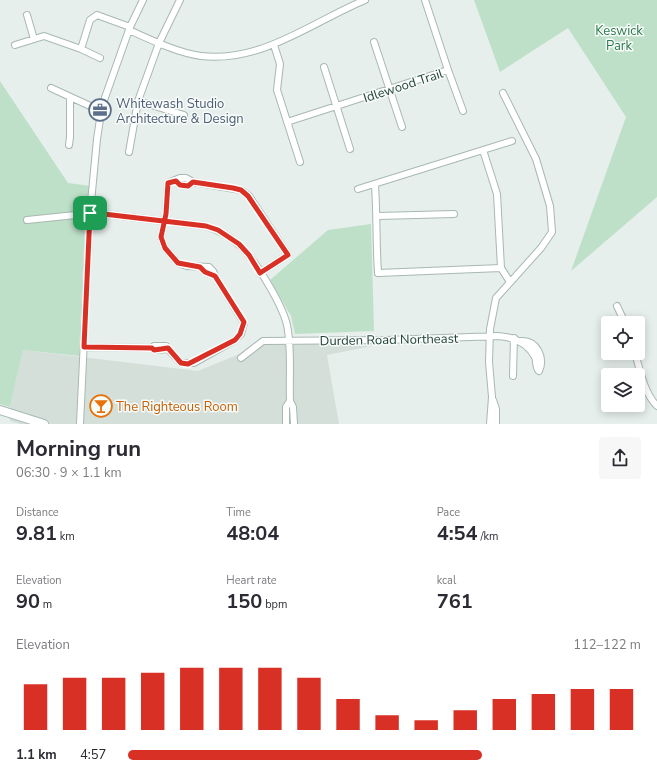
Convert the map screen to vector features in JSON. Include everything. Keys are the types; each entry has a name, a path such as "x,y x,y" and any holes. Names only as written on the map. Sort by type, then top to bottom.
{"main road":[{"path":"0,410 44,424"}],"street":[{"path":"80,424 90,213 101,111 130,29 143,0"},
{"path":"129,152 138,101 159,43 180,0"},
{"path":"81,48 90,20 97,15 159,43 201,56 237,55 274,45 325,18 365,0"},
{"name":"Idlewood Trail","path":"287,122 448,70 425,0"},
{"path":"27,15 34,39"},
{"path":"15,45 44,36 81,48 100,58"},
{"path":"374,42 402,127"},
{"path":"274,45 280,64 277,90 300,162"},
{"path":"324,67 350,149"},
{"path":"448,70 463,111"},
{"path":"51,88 101,111"},
{"path":"490,424 492,397 489,362 490,336 492,313 496,298 541,248 552,232 550,206 536,159 503,93"},
{"path":"68,145 70,136 70,98"},
{"path":"138,101 184,115"},
{"path":"358,189 512,141"},
{"path":"483,150 497,194 501,268 510,282"},
{"path":"84,347 168,348 181,363 188,364 235,340 240,334 244,322 215,276 205,272 200,267 178,263 165,248 161,237 168,183 176,181 180,178 186,178 193,182 241,190 248,196 288,255 260,273"},
{"path":"375,184 378,216 376,229 378,273 501,268"},
{"path":"27,220 90,213 164,221 206,226 218,230 239,244 249,255 281,306 286,324 288,341 290,401 293,407 294,424"},
{"path":"378,216 454,214"},
{"path":"617,306 621,316"},
{"name":"Durden Road Northeast","path":"241,358 263,341 490,336 514,338 521,341 537,356"},
{"path":"513,376 514,338"},
{"path":"637,360 652,401 657,406"},
{"path":"492,397 496,409 496,424"},
{"path":"286,424 286,407 290,401"}],"shaded area":[{"path":"257,342 372,346 327,355 339,424 20,424 10,421 10,407 23,350 198,371 242,353"}],"green space":[{"name":"Keswick Park","path":"474,0 657,0 657,197 571,271 626,117 568,28 500,72"},
{"path":"0,81 68,183 90,186 85,224 79,356 23,350 10,407 0,404"},
{"path":"371,224 374,331 295,334 291,316 270,280 328,230"}],"place":[{"name":"Whitewash Studio Architecture & Design","path":"100,110"},
{"name":"The Righteous Room","path":"101,406"}],"route":[{"path":"90,213 84,347 152,348 154,350 166,350 168,348 181,363 188,364 194,363 235,340 240,334 244,322 215,276 205,272 200,267 178,263 165,248 161,237 164,221 166,214 168,183 176,181 180,185 188,186 193,182 241,190 248,196 288,255 260,273 249,255 239,244 218,230 206,226 164,221 95,213 90,213"}]}
